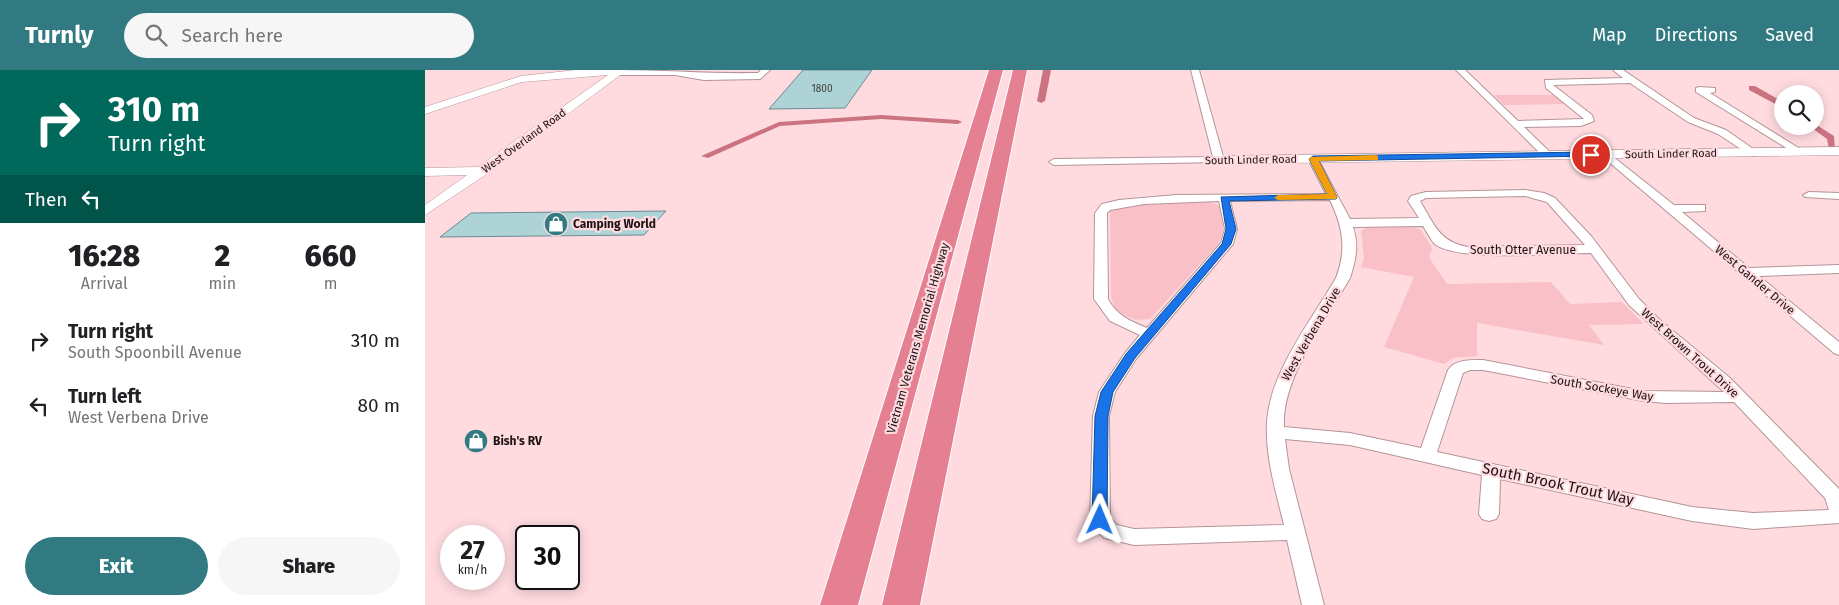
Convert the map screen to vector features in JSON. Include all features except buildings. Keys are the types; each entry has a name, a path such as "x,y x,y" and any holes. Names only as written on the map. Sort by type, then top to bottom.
{"highway":[{"name":"Vietnam Veterans Memorial Highway","path":"839,605 996,70"},
{"path":"901,605 1020,70"}],"street":[{"path":"1195,70 1219,160"},
{"path":"1460,70 1548,155"},
{"path":"1617,70 1691,120 1722,132 1754,153"},
{"path":"511,71 521,79"},
{"path":"425,111 521,79 576,73 621,71 675,72 704,77 763,73"},
{"name":"West Overland Road","path":"425,211 621,71"},
{"path":"1515,124 1581,123 1589,121 1589,117 1549,86 1548,82 1632,80"},
{"path":"1712,90 1699,90 1800,152"},
{"name":"South Linder Road","path":"1054,162 1839,151"},
{"name":"West Gander Drive","path":"1607,154 1839,350"},
{"name":"West Verbena Drive","path":"1313,159 1346,223 1352,244 1350,264 1285,377 1277,404 1278,460 1313,605"},
{"path":"425,172 482,171"},
{"name":"West Brown Trout Drive","path":"1427,222 1415,204 1415,198 1426,194 1540,195 1551,200 1595,249 1634,302 1738,397 1833,495 1839,512"},
{"path":"1809,195 1839,196"},
{"path":"1150,334 1115,319 1105,310 1101,299 1101,213 1106,207 1138,202 1224,198 1333,197"},
{"path":"1224,198 1231,229 1227,244 1122,367 1107,392 1101,416 1100,520 1111,532 1134,537 1296,532"},
{"path":"1671,209 1701,208"},
{"path":"1346,223 1427,222"},
{"name":"South Otter Avenue","path":"1427,222 1439,241 1451,248 1468,250 1595,249"},
{"path":"1745,272 1839,269"},
{"name":"South Sockeye Way","path":"1427,456 1456,370 1468,365 1483,366 1643,396 1666,398 1738,397"},
{"name":"South Brook Trout Way","path":"1276,432 1350,439 1692,514 1753,521 1825,519 1834,517 1839,512"},
{"path":"1489,514 1491,470"}],"shaded area":[{"path":"1494,95 1553,95 1565,104 1504,105"},
{"path":"1209,201 1220,206 1223,230 1218,244 1150,319 1136,320 1115,309 1111,297 1110,209 1119,206"},
{"path":"1410,226 1421,230 1433,249 1430,253 1430,259 1447,284 1551,282 1570,304 1622,302 1644,324 1589,325 1604,345 1477,323 1477,356 1453,358 1444,364 1384,347 1414,277 1361,267 1364,258 1361,231 1367,227"}],"waterway":[{"path":"1041,101 1047,70"},
{"path":"1752,88 1774,101"},
{"path":"705,156 779,124 881,117 958,122"},
{"path":"1824,133 1831,138 1832,147"}],"slow traffic":[{"path":"1278,198 1333,197 1313,159 1376,158"}],"place":[{"name":"Camping World","path":"556,224"},
{"name":"Bish's RV","path":"476,441"}],"route":[{"path":"1100,520 1101,416 1107,392 1122,367 1227,244 1231,229 1224,198 1333,197 1313,159 1591,155"}]}
